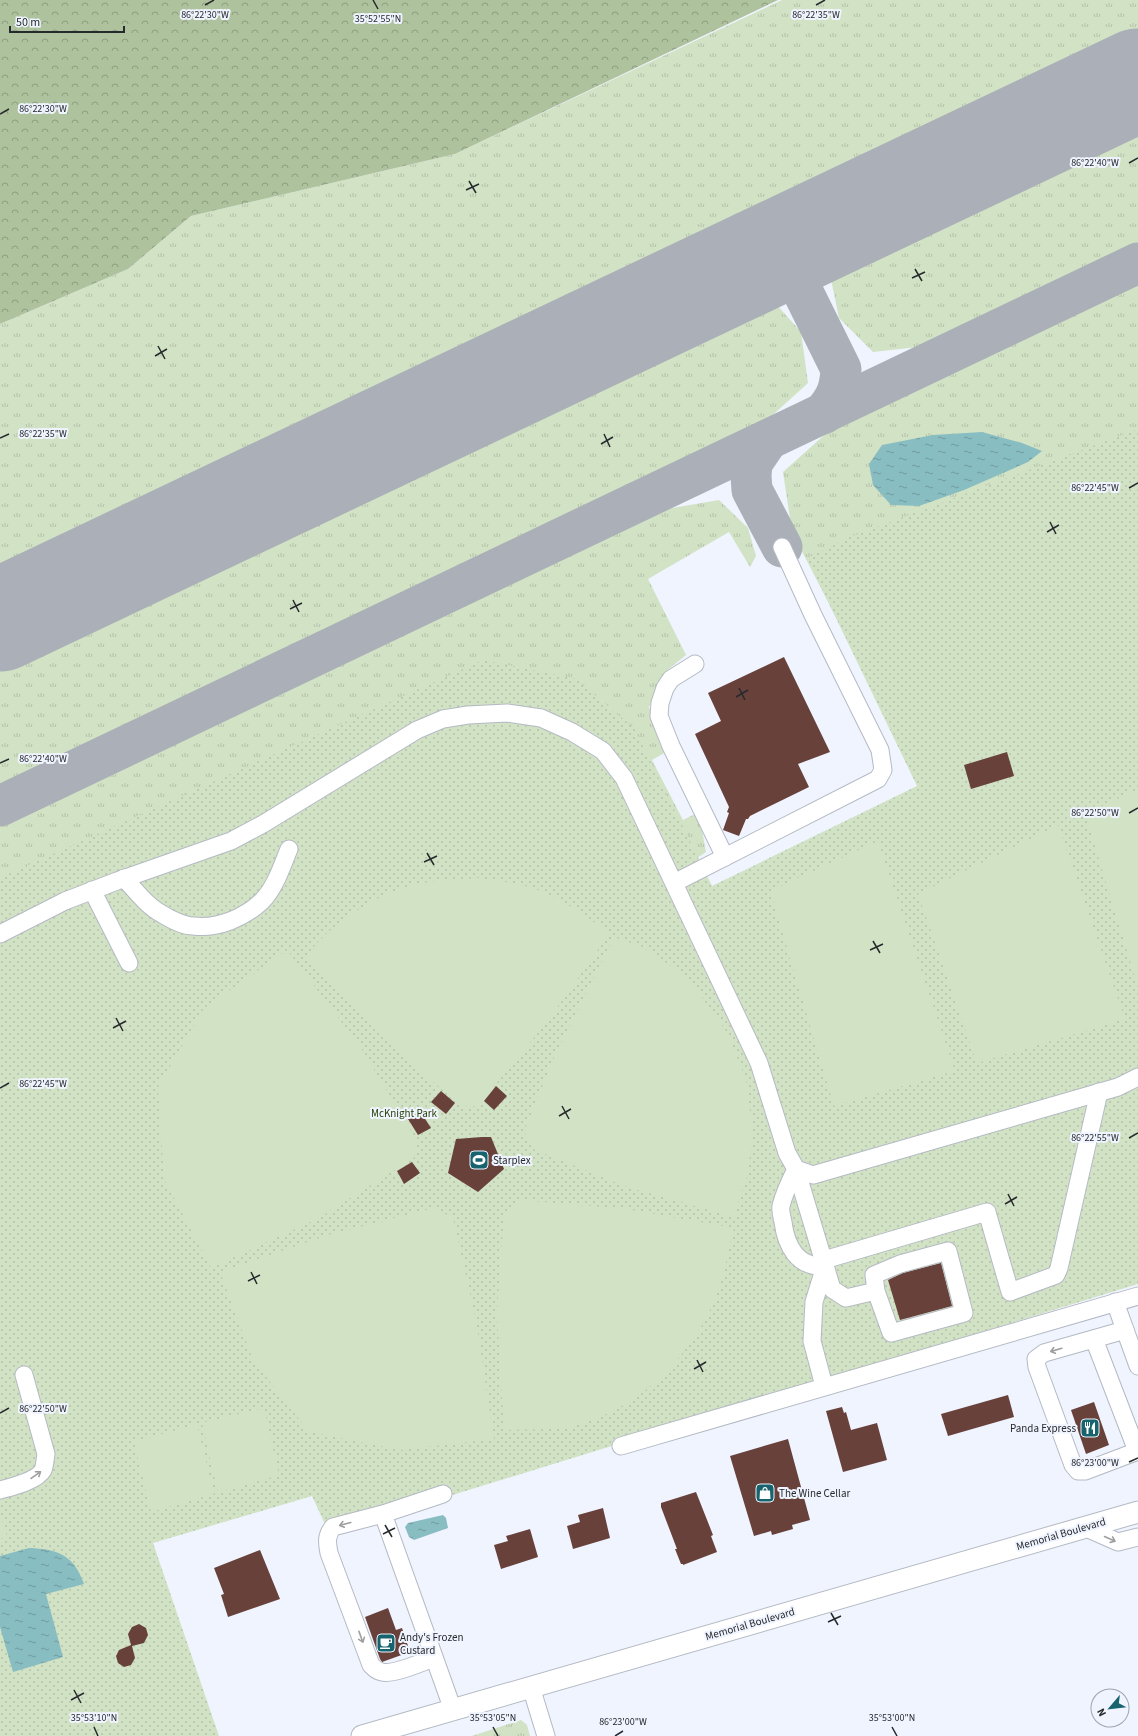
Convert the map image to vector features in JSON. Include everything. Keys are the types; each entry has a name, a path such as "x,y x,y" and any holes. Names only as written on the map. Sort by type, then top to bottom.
{"main road":[{"name":"Memorial Boulevard","path":"362,1736 1138,1512"}],"lane":[{"path":"674,883 878,779 883,770 880,750 782,547"},
{"path":"695,664 671,679 665,688 660,703 659,716 671,746 725,857"},
{"path":"0,934 65,901 92,890 231,841 263,824 417,730 443,719 468,715 507,713 541,718 572,732 603,751 624,778 759,1063 787,1153 796,1169 832,1289 846,1298 876,1291"},
{"path":"124,878 143,900 161,914 191,926 216,926 239,917 263,900 274,882 289,849"},
{"path":"92,890 129,963"},
{"path":"796,1169 813,1175 1118,1087 1138,1077"},
{"path":"796,1169 786,1189 780,1208 784,1234 790,1249 801,1260 815,1267 987,1212 1010,1292 1056,1275 1059,1268 1099,1092"},
{"path":"948,1251 964,1313 890,1333 876,1291 874,1275 900,1264 948,1251"},
{"path":"824,1263 814,1302 812,1341 824,1386"},
{"path":"621,1446 1138,1296"},
{"path":"1115,1302 1138,1366"},
{"path":"1094,1339 1138,1451 1085,1471 1078,1471 1073,1465 1037,1367 1036,1359 1044,1354 1094,1339 1125,1330"},
{"path":"0,1490 33,1478 42,1471 46,1454 24,1375"},
{"path":"434,1658 383,1673 371,1666 330,1553 327,1540 329,1532 333,1527 383,1514 443,1494"},
{"path":"383,1514 453,1710"},
{"path":"1084,1527 1118,1542 1138,1537"},
{"path":"532,1687 546,1736"}],"green space":[{"path":"0,0 778,0 455,154 191,216 128,269 0,324"},
{"path":"782,0 1138,0 1138,40 0,584 0,324 128,269 191,216 455,154"},
{"path":"1138,116 1138,243 1043,287 1095,271 945,344 873,352 839,318 828,265"},
{"path":"1138,277 1138,772 951,840 792,532 783,472 841,420"},
{"path":"767,294 801,332 808,383 754,432 0,793 0,660"},
{"name":"McKnight Park","path":"1138,429 1138,1284 329,1533 312,1496 153,1543 219,1736 0,1736 0,878 483,660 576,679 634,728 712,886 917,786 807,558 850,537"},
{"path":"719,500 748,528 756,556 750,567 729,532 648,579 686,655 665,672 649,707 666,752 652,760 683,820 695,814 702,830 706,852 693,861 0,923 0,822 649,512"},
{"path":"1138,789 1138,987 1085,814"},
{"path":"1058,825 1125,1019 977,1063 918,894"},
{"path":"878,841 955,1071 834,1106 770,891"},
{"path":"480,878 509,882 548,894 575,909 610,933 547,1022 478,1106 462,1107 380,1035 306,957 321,939 335,926 378,898 413,885 454,879"},
{"path":"614,937 643,947 671,966 699,993 728,1034 746,1080 753,1134 747,1176 734,1217 627,1187 533,1149 524,1131 555,1055"},
{"path":"287,950 359,1045 418,1142 414,1158 317,1219 211,1268 164,1179 158,1087 204,1008"},
{"path":"520,1200 626,1209 734,1228 717,1295 703,1324 677,1361 661,1377 626,1404 606,1414 567,1428 504,1430 497,1314 504,1213"},
{"path":"434,1208 453,1218 476,1320 494,1439 401,1450 309,1432 253,1360 220,1272 328,1235"},
{"path":"264,1408 279,1475 218,1493 202,1423"},
{"path":"197,1424 214,1494 151,1512 134,1442"},
{"path":"1,1516 7,1537 0,1539 0,1517"},
{"path":"521,1720 527,1725 530,1736 472,1736"}],"water":[{"path":"982,432 1022,443 1042,451 1028,462 964,490 919,506 891,505 873,485 869,464 882,445 933,435"},
{"path":"443,1515 446,1518 448,1528 414,1540 409,1537 405,1527 408,1523"},
{"path":"29,1548 57,1552 64,1556 75,1566 84,1584 46,1594 63,1657 13,1672 0,1627 0,1556"}],"building":[{"path":"784,657 830,752 798,764 809,787 750,816 746,819 739,836 723,830 729,813 727,812 729,807 695,734 721,721 708,693"},
{"path":"1007,752 1014,776 971,789 964,765"},
{"path":"496,1086 507,1096 494,1110 484,1101"},
{"path":"441,1091 455,1103 446,1114 431,1102"},
{"path":"420,1111 431,1128 418,1135 408,1119"},
{"path":"491,1137 504,1169 478,1192 448,1173 456,1139"},
{"path":"412,1162 420,1173 404,1184 397,1171"},
{"path":"941,1263 952,1306 900,1320 888,1280 903,1273"},
{"path":"1008,1395 1014,1417 948,1436 941,1414"},
{"name":"Panda Express","path":"1094,1402 1109,1445 1086,1454 1071,1410"},
{"path":"842,1407 844,1413 846,1412 851,1430 877,1423 887,1460 843,1472 826,1411"},
{"path":"788,1439 810,1520 792,1525 793,1529 772,1535 771,1531 754,1536 730,1456"},
{"path":"696,1492 713,1535 711,1536 717,1552 683,1565 681,1564 675,1549 677,1549 661,1507 661,1503"},
{"path":"603,1508 610,1538 573,1549 567,1526 580,1522 578,1515"},
{"path":"530,1529 538,1557 501,1569 494,1545 508,1541 506,1536"},
{"path":"260,1550 280,1599 228,1617 221,1595 224,1594 214,1568"},
{"path":"388,1608 396,1630 402,1628 410,1652 382,1662 365,1617"},
{"path":"139,1624 146,1628 148,1635 144,1643 132,1646 135,1658 131,1665 124,1667 118,1663 116,1656 119,1650 131,1645 128,1634 132,1627"}],"taxiway":[{"path":"821,230 802,252 798,264 797,280 841,369 840,383 831,403 823,414"},
{"path":"0,806 1138,263"},
{"path":"742,268 766,264 772,265 784,270 797,280"},
{"path":"767,441 752,463 752,490 782,547"}],"runway":[{"path":"0,620 1138,80"}],"place":[{"name":"Starplex","path":"479,1160"},
{"name":"Panda Express","path":"1090,1428"},
{"name":"The Wine Cellar","path":"765,1493"},
{"name":"Andy's Frozen Custard","path":"386,1643"}]}
